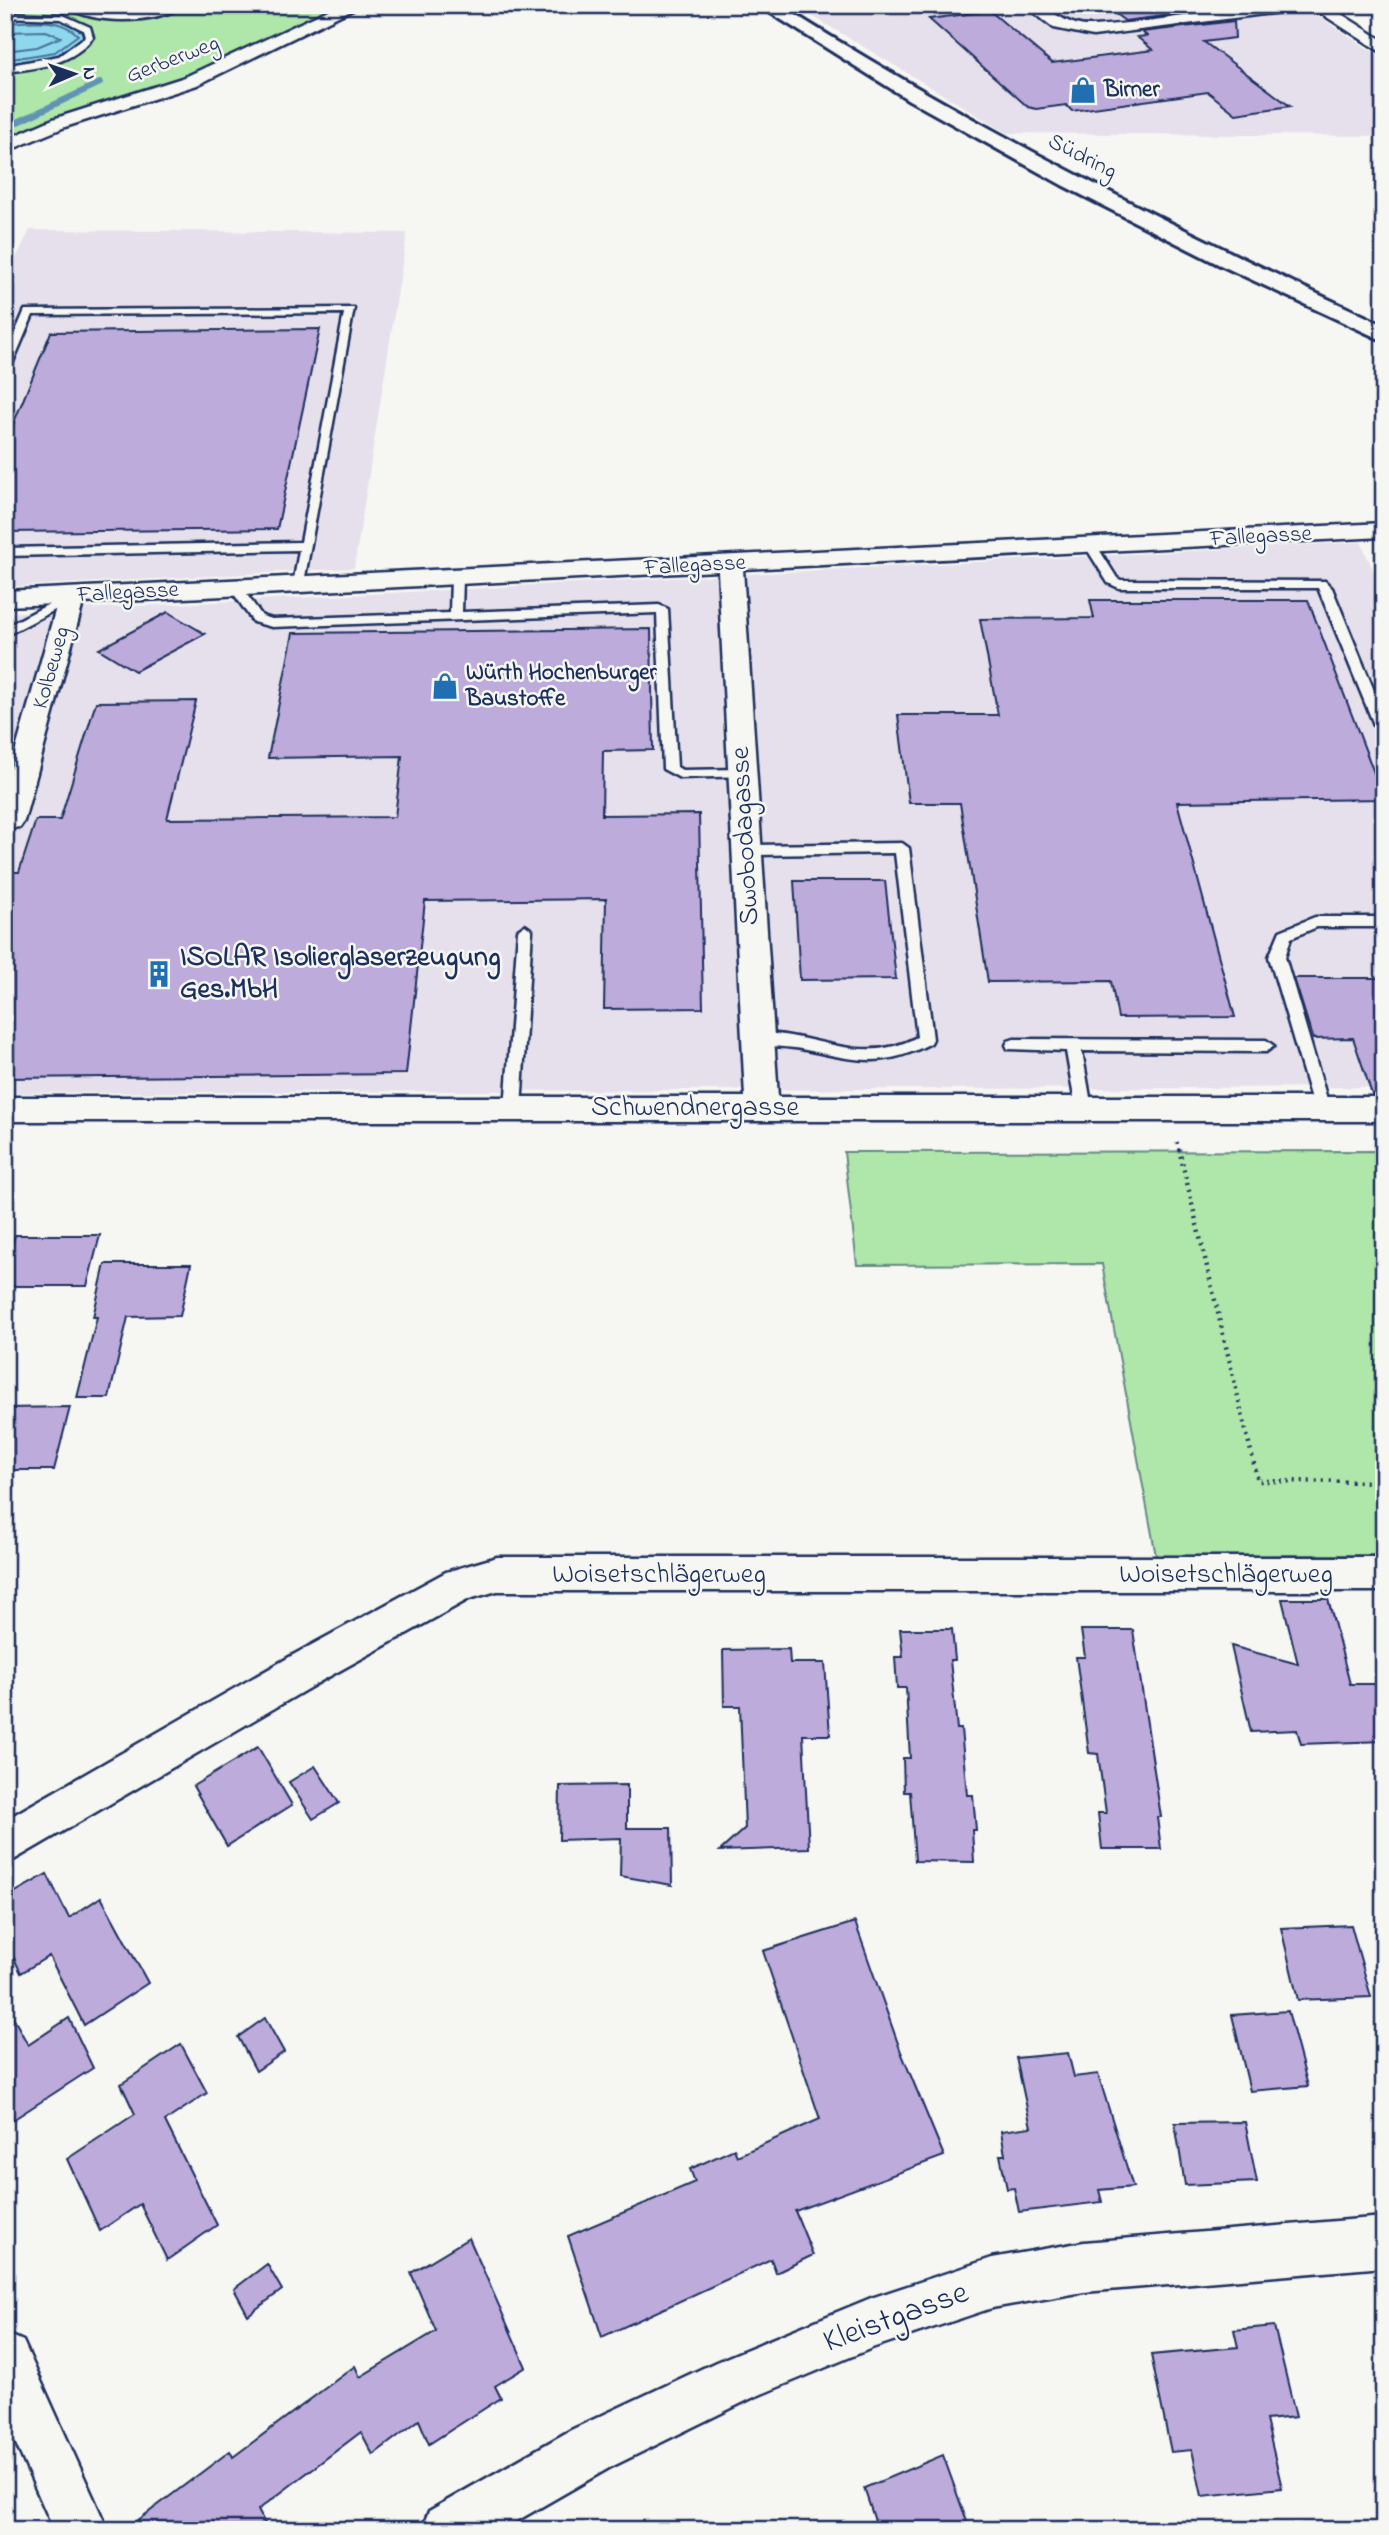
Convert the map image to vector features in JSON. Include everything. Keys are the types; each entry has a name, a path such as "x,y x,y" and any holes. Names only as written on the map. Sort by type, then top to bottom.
{"main road":[{"name":"Südring","path":"767,5 877,73 1041,164 1384,334"}],"street":[{"name":"Gerberweg","path":"5,147 59,124 191,81 353,5"},
{"path":"1032,5 1056,25 1072,30 1093,31 1296,5"},
{"path":"1316,5 1384,49"},
{"name":"Fallegasse","path":"5,599 1091,546 1382,535"},
{"name":"Swobodagasse","path":"730,564 762,1108"},
{"name":"Kolbeweg","path":"10,821 72,596"},
{"name":"Schwendnergasse","path":"5,1109 1384,1109"},
{"name":"Woisetschlägerweg","path":"5,1844 307,1668 448,1591 497,1574 975,1576 1384,1573"},
{"name":"Kleistgasse","path":"447,2530 590,2449 734,2380 871,2323 992,2283 1084,2267 1384,2242"},
{"path":"11,2390 81,2530"}],"lane":[{"path":"21,14 39,5"},
{"path":"67,5 93,14 114,16 160,12 182,5"},
{"path":"5,15 53,16 78,22 87,29 89,37 83,46 52,61 5,69"},
{"path":"5,369 29,312 350,310 299,585"},
{"path":"5,552 306,546"},
{"path":"1091,546 1112,580 1119,584 1321,584 1326,588 1384,732"},
{"path":"456,616 457,577"},
{"path":"236,588 257,618 272,624 659,609 664,612 670,769 680,774 742,773"},
{"path":"5,632 72,596"},
{"path":"1364,683 1384,683"},
{"path":"747,850 902,848 925,1039 906,1053 867,1058 783,1038 758,1039"},
{"path":"1322,1109 1277,957 1285,935 1315,922 1384,922"},
{"path":"513,1108 525,930"},
{"path":"1014,1045 1266,1046"},
{"path":"1073,1045 1084,1108"}],"path":[{"path":"1170,1109 1258,1481 1384,1482"}],"shaded area":[{"path":"794,5 1301,5 1384,59 1384,136 1007,133"},
{"path":"30,230 407,233 354,568 5,587 5,281"},
{"path":"1361,542 1384,596 1384,1087 5,1093 5,613"}],"green space":[{"path":"5,5 341,5 182,80 47,120 5,140"},
{"path":"1384,1151 1384,1555 1156,1556 1102,1264 857,1265 844,1152"}],"water":[{"path":"72,5 177,5 151,11 111,14 84,10"},
{"path":"5,16 66,19 85,31 86,39 62,56 5,66"}],"building":[{"path":"1103,5 1233,5 1233,7 1125,21"},
{"path":"990,11 1052,63 1153,50 1137,37 1147,36 1142,32 1234,21 1235,38 1204,42 1290,106 1236,114 1208,92 1072,111 1066,105 1036,109 1028,107 929,19"},
{"path":"320,329 277,529 5,532 5,444 51,332"},
{"path":"1090,600 1308,600 1384,799 1177,802 1235,1017 1118,1018 1111,981 988,982 960,803 909,803 898,715 998,715 980,619 1094,618"},
{"path":"168,612 205,634 135,671 99,649"},
{"path":"651,629 653,750 603,751 602,815 699,814 703,1008 604,1009 606,899 425,901 406,1074 5,1078 5,872 19,872 36,820 60,820 96,702 196,701 167,819 395,817 402,756 268,758 293,633"},
{"path":"794,881 885,881 896,979 800,980"},
{"path":"1294,978 1384,978 1384,1094 1372,1094 1353,1038 1313,1039"},
{"path":"15,1235 100,1235 87,1286 5,1286 5,1269"},
{"path":"105,1264 191,1264 180,1316 128,1317 109,1398 77,1398 97,1317 93,1317"},
{"path":"70,1407 54,1470 5,1470 5,1408"},
{"path":"1282,1599 1328,1599 1350,1684 1384,1684 1384,1741 1301,1744 1297,1730 1251,1732 1231,1646 1298,1664"},
{"path":"900,1629 952,1629 955,1660 950,1660 957,1729 961,1729 967,1795 973,1795 976,1830 972,1830 974,1862 915,1861 910,1792 904,1792 903,1758 910,1758 906,1688 897,1688 895,1657 903,1657"},
{"path":"1081,1630 1133,1630 1161,1817 1157,1817 1161,1849 1102,1849 1098,1813 1106,1813 1098,1754 1089,1753 1076,1657 1085,1657"},
{"path":"789,1649 790,1663 825,1663 830,1735 803,1735 809,1848 720,1851 745,1828 740,1706 724,1706 723,1650"},
{"path":"258,1747 292,1805 227,1846 193,1786"},
{"path":"315,1766 339,1803 313,1819 289,1782"},
{"path":"627,1785 627,1828 671,1828 672,1885 620,1876 621,1838 559,1840 560,1786"},
{"path":"47,1874 69,1918 101,1897 148,1983 84,2025 49,1956 21,1973 5,1939 5,1898"},
{"path":"855,1922 901,2052 944,2156 795,2211 813,2255 776,2273 771,2259 602,2337 568,2236 695,2182 690,2169 734,2149 737,2156 820,2119 763,1951"},
{"path":"1351,1925 1371,1997 1298,2000 1281,1928"},
{"path":"5,2002 28,2045 69,2018 93,2068 5,2125"},
{"path":"1288,2011 1308,2086 1250,2091 1232,2015"},
{"path":"265,2018 284,2052 256,2071 238,2037"},
{"path":"181,2044 207,2093 165,2121 217,2225 167,2260 140,2204 100,2231 67,2159 135,2114 121,2084"},
{"path":"1068,2053 1074,2077 1098,2074 1133,2187 1099,2190 1102,2202 1019,2212 1014,2188 1007,2189 1000,2155 1005,2155 1001,2131 1031,2127 1016,2058"},
{"path":"1245,2122 1257,2182 1185,2185 1175,2123"},
{"path":"469,2238 526,2367 495,2386 501,2398 429,2444 419,2420 373,2455 361,2432 258,2510 268,2530 125,2530 230,2451 233,2457 355,2366 360,2377 436,2331 411,2273"},
{"path":"267,2264 282,2290 248,2315 234,2289"},
{"path":"1274,2326 1296,2417 1266,2420 1282,2488 1202,2496 1192,2450 1171,2452 1151,2355 1238,2347 1234,2330"},
{"path":"943,2455 970,2530 878,2530 864,2488"}],"waterway":[{"path":"5,128 100,83"}],"place":[{"name":"Birner","path":"1083,90"},
{"name":"Würth Hochenburger Baustoffe","path":"445,686"},
{"name":"ISOLAR Isolierglaserzeugung Ges.MbH","path":"159,974"}]}
